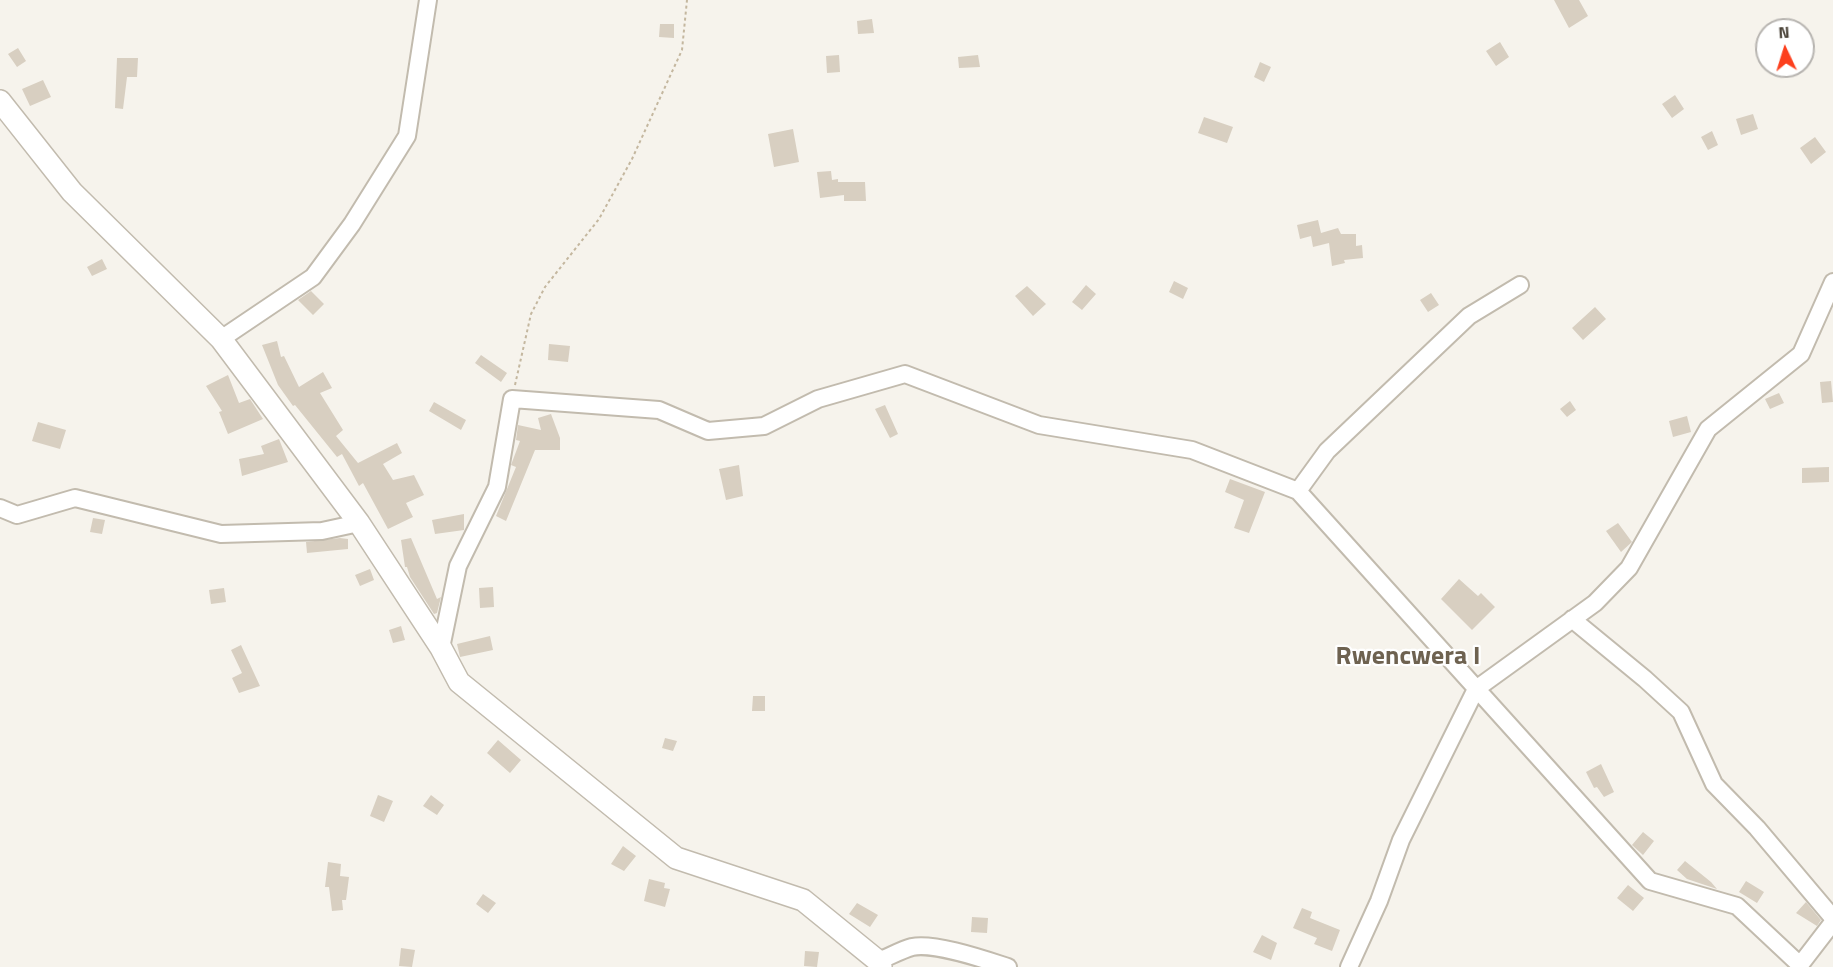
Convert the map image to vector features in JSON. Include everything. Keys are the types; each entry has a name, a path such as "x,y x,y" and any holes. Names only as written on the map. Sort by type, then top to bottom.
{"street":[{"path":"221,339 313,277 352,224 407,136 429,0"},
{"path":"0,101 72,192 221,339 359,523 441,648 459,682 676,858 803,900 879,964 912,947 925,947 977,957 1008,967"},
{"path":"1349,967 1379,901 1401,840 1476,689 1594,603 1629,568 1708,429 1800,354 1833,282"},
{"path":"1298,491 1327,451 1469,315 1520,285"},
{"path":"441,648 458,566 497,487 512,399 659,410 708,431 764,426 818,399 905,374 1039,425 1192,450 1298,491 1650,881 1737,906 1800,965 1833,920 1765,836 1714,784 1681,712 1572,619"},
{"path":"0,508 17,515 75,498 221,534 322,531 359,523"}],"path":[{"path":"512,399 531,314 545,287 598,219 632,159 682,50 687,0"}],"building":[{"path":"1554,0 1579,0 1588,16 1569,28"},
{"path":"872,19 874,33 858,34 857,21"},
{"path":"660,24 674,24 674,38 659,37"},
{"path":"1500,42 1509,57 1496,66 1486,51"},
{"path":"18,48 26,61 17,67 8,54"},
{"path":"839,55 840,72 827,73 826,56"},
{"path":"978,55 980,67 959,68 958,57"},
{"path":"117,58 138,58 137,77 127,77 123,109 115,108"},
{"path":"1260,62 1271,67 1264,82 1254,77"},
{"path":"43,80 51,97 30,106 22,89"},
{"path":"1675,95 1684,109 1672,118 1662,104"},
{"path":"1753,114 1758,129 1741,135 1736,119"},
{"path":"1204,117 1233,127 1227,143 1198,133"},
{"path":"793,129 799,162 774,167 768,134"},
{"path":"1712,131 1718,145 1708,150 1701,137"},
{"path":"1815,137 1826,152 1811,164 1800,148"},
{"path":"831,171 832,180 838,179 838,182 865,182 866,201 844,201 844,195 820,198 817,172"},
{"path":"1318,220 1321,233 1338,228 1341,234 1356,234 1356,246 1362,245 1363,258 1344,260 1345,263 1332,266 1329,243 1313,247 1311,236 1300,239 1297,225"},
{"path":"102,259 107,269 92,276 87,267"},
{"path":"1174,281 1188,288 1183,299 1169,292"},
{"path":"1086,285 1096,294 1082,310 1072,302"},
{"path":"1027,286 1046,304 1033,316 1015,296"},
{"path":"311,291 324,304 313,315 298,300"},
{"path":"1431,293 1439,305 1428,312 1420,300"},
{"path":"1595,307 1606,319 1583,340 1572,328"},
{"path":"277,341 281,357 284,356 299,387 323,372 332,388 320,393 343,430 336,436 358,463 397,443 402,453 383,464 393,480 414,475 424,495 406,503 413,517 388,529 363,483 359,486 342,454 337,457 278,385 262,345"},
{"path":"549,344 570,346 568,362 548,360"},
{"path":"481,355 507,373 501,382 475,363"},
{"path":"228,375 239,403 250,399 263,419 228,434 219,412 222,411 206,386"},
{"path":"1831,381 1833,402 1822,403 1820,382"},
{"path":"1779,393 1784,403 1770,409 1765,399"},
{"path":"1570,401 1576,410 1567,417 1560,409"},
{"path":"434,402 466,420 461,430 429,411"},
{"path":"885,405 898,434 890,438 875,409"},
{"path":"551,414 560,438 560,450 535,450 506,521 496,516 516,467 511,465 520,441 516,440 518,425 541,430 538,418"},
{"path":"1687,416 1691,432 1673,437 1669,421"},
{"path":"38,422 66,430 60,449 32,441"},
{"path":"279,439 288,462 242,476 239,459 264,454 261,446"},
{"path":"739,465 743,496 726,500 719,469"},
{"path":"1829,467 1829,482 1802,483 1802,468"},
{"path":"1230,479 1265,492 1249,533 1234,528 1244,500 1225,492"},
{"path":"464,514 464,530 435,534 432,520"},
{"path":"93,518 105,520 102,534 90,532"},
{"path":"1618,523 1632,542 1621,552 1606,531"},
{"path":"411,538 437,599 441,597 437,613 434,614 405,567 401,540"},
{"path":"348,539 348,549 307,553 306,542"},
{"path":"370,569 374,580 360,586 355,575"},
{"path":"1459,579 1478,596 1481,593 1495,607 1472,630 1441,599"},
{"path":"493,587 494,607 480,608 479,588"},
{"path":"224,588 226,602 211,604 209,590"},
{"path":"401,626 405,640 393,643 389,630"},
{"path":"490,636 493,650 460,657 457,644"},
{"path":"241,645 260,686 239,693 232,678 242,673 231,650"},
{"path":"753,696 765,696 765,711 752,711"},
{"path":"665,738 677,741 673,751 662,748"},
{"path":"498,740 521,760 510,773 487,753"},
{"path":"1601,764 1614,792 1604,797 1597,787 1594,788 1586,772"},
{"path":"378,795 393,801 384,822 370,816"},
{"path":"431,795 444,805 437,815 423,806"},
{"path":"1643,832 1654,841 1643,855 1632,845"},
{"path":"623,846 636,856 624,871 611,864"},
{"path":"1685,861 1717,889 1687,879 1677,870"},
{"path":"328,862 341,864 340,876 349,877 346,900 342,900 343,910 332,911 329,887 325,887"},
{"path":"649,879 665,883 664,888 670,889 665,907 644,901"},
{"path":"1746,881 1764,892 1757,903 1739,892"},
{"path":"1628,885 1644,898 1633,911 1617,898"},
{"path":"483,894 496,903 488,913 476,904"},
{"path":"1806,902 1821,920 1817,926 1796,913"},
{"path":"857,903 878,915 870,927 849,914"},
{"path":"1302,908 1312,912 1310,918 1340,930 1332,951 1314,944 1317,938 1293,928"},
{"path":"972,917 988,918 987,933 971,932"},
{"path":"1262,935 1277,943 1271,960 1253,952"},
{"path":"401,948 415,950 412,967 399,966"},
{"path":"805,951 819,952 817,967 804,966"}],"district":[{"name":"Rwencwera I","path":"1408,658"}]}
